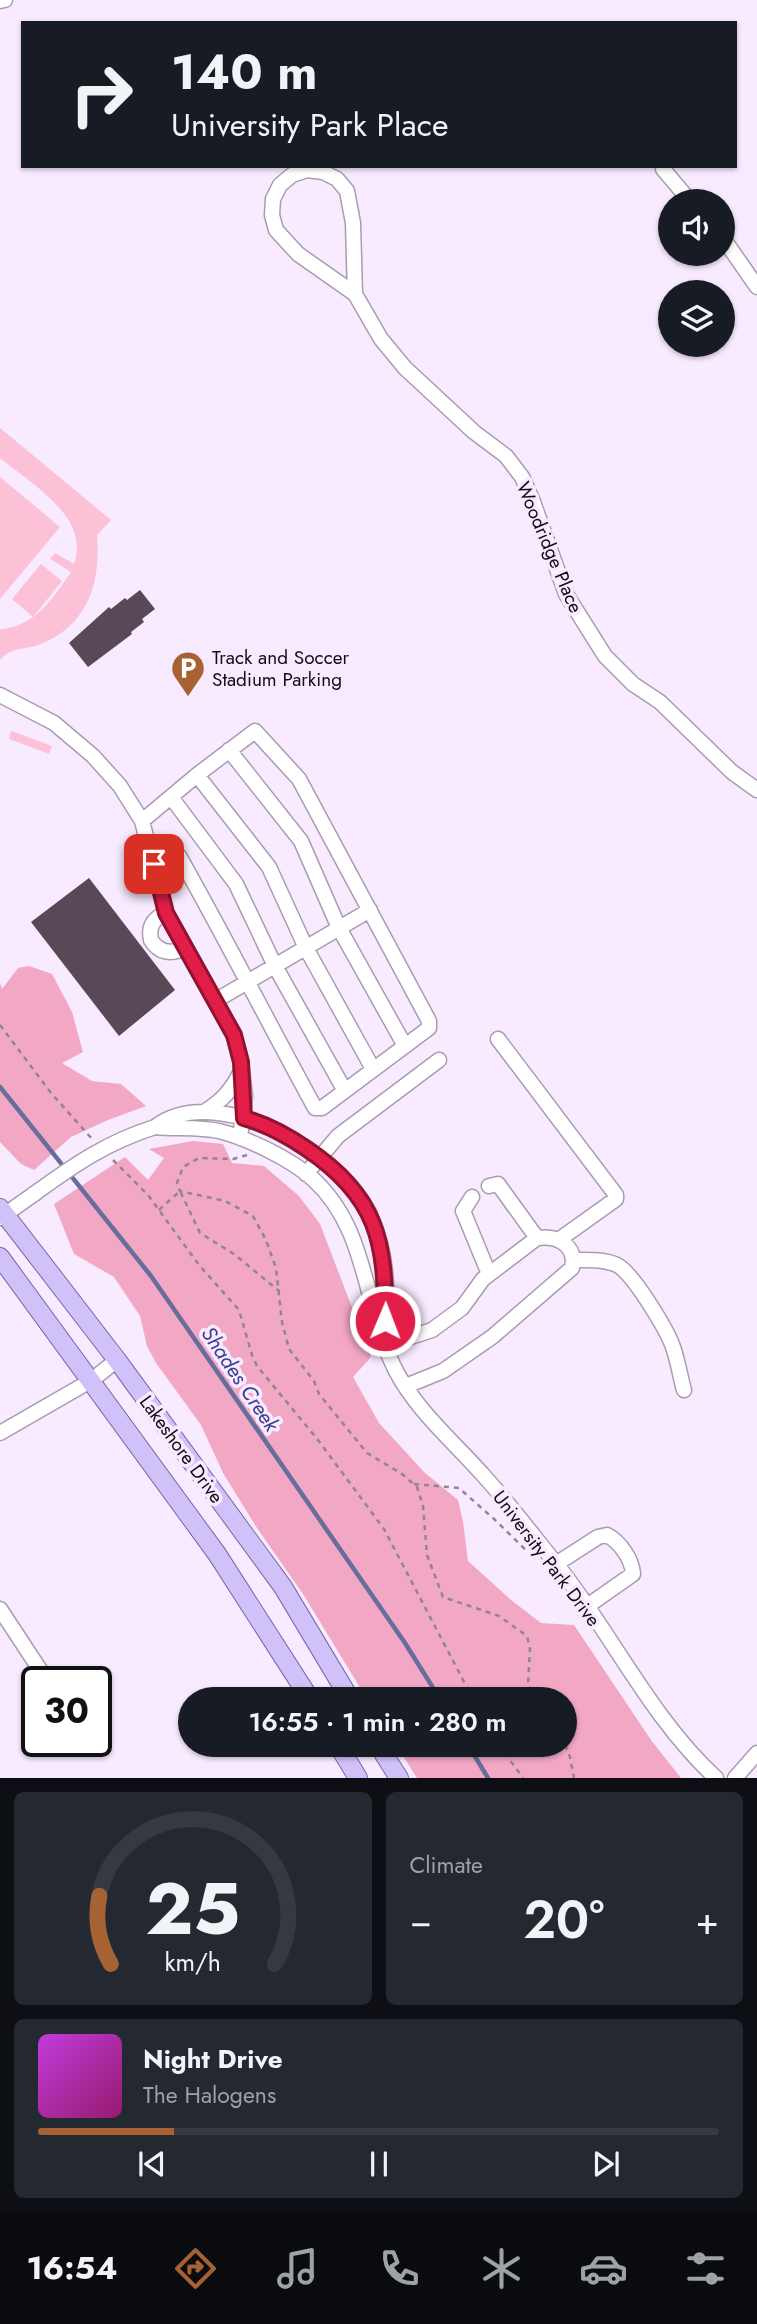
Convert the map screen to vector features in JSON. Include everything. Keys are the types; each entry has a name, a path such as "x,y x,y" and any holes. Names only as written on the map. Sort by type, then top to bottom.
{"main road":[{"name":"Lakeshore Drive","path":"2,1214 117,1360 283,1587 343,1687"},
{"name":"Lakeshore Drive","path":"0,1257 217,1554 302,1687"},
{"path":"345,1757 358,1778"},
{"path":"385,1757 398,1778"}],"street":[{"path":"0,1 5,0"},
{"path":"663,169 680,189"},
{"name":"Woodridge Place","path":"355,294 353,223 347,191 337,179 323,172 307,170 292,175 280,185 273,199 272,215 276,230 298,254 355,294 381,339 405,368 474,432 506,456 522,477 566,594 605,656 633,684 660,702 732,772 757,790"},
{"path":"735,256 757,288"},
{"path":"0,695 54,723 93,756 120,786 142,821 166,913 234,1035 242,1070 244,1140"},
{"path":"142,821 255,731 299,779 429,1021 429,1028 322,1108 315,1108 179,856"},
{"path":"229,750 301,841 339,928 405,1046"},
{"path":"197,775 269,867 306,948 373,1069"},
{"path":"171,797 236,884 275,966 345,1091"},
{"path":"215,1001 370,910"},
{"path":"166,913 158,916 152,923 151,940 158,949 165,952 177,952 185,948"},
{"path":"498,1039 617,1195 616,1199 560,1238"},
{"path":"306,1174 338,1136 439,1060"},
{"path":"203,1112 221,1102 242,1070"},
{"name":"University Park Drive","path":"2,1214 85,1157 112,1142 155,1127 171,1117 203,1112 244,1118 274,1130 318,1157 343,1178 369,1213 384,1260 386,1276 384,1341"},
{"name":"University Park Drive","path":"155,1127 218,1131 244,1140 306,1174 339,1208 362,1267 377,1326 396,1371 417,1404 485,1477 547,1552 672,1731 716,1778"},
{"path":"489,1186 498,1184 537,1238"},
{"path":"472,1197 463,1211 489,1274"},
{"path":"384,1341 432,1330 463,1308 483,1279 537,1238 560,1238 570,1250 572,1268 492,1337 443,1371 406,1386"},
{"path":"362,1267 384,1260"},
{"path":"573,1260 598,1260 618,1266 627,1274 649,1303 672,1345 684,1390"},
{"path":"0,1433 92,1380 117,1360"},
{"path":"556,1564 598,1537 607,1535 616,1540 633,1565 633,1574 586,1606"},
{"path":"0,1609 37,1666"},
{"path":"735,1778 757,1753"}],"path":[{"path":"0,1025 51,1093 96,1143"},
{"path":"244,1140 248,1153 246,1157 200,1158 183,1167 177,1183 200,1233 234,1254 279,1291"},
{"path":"105,1152 148,1195 199,1265 239,1310 252,1355 267,1380 318,1440 384,1529 467,1687"},
{"path":"159,1210 180,1191"},
{"path":"180,1191 225,1201 253,1216 266,1240 276,1268 282,1322 289,1349 314,1381 319,1394 352,1431 367,1453 414,1484 459,1488 527,1552 538,1557 547,1552"},
{"path":"414,1484 423,1506 427,1555 443,1597 499,1616 527,1636 530,1649 529,1687"},
{"path":"508,1757 523,1778"},
{"path":"570,1757 574,1778"}],"shaded area":[{"path":"0,428 111,520 97,535 94,584 81,612 59,635 43,643 10,652 0,660 0,629 23,623 42,610 71,572 50,559 55,553 74,564 77,547 74,531 55,503 0,458"},
{"path":"0,477 60,527 0,599"},
{"path":"41,564 62,581 33,617 12,599"},
{"path":"11,731 52,746 49,754 9,739"},
{"path":"29,966 52,974 72,1012 83,1052 62,1063 92,1081 121,1084 146,1106 71,1137 34,1170 21,1164 0,1142 0,983 2,989 18,968"},
{"path":"193,1141 223,1144 232,1163 264,1166 299,1196 320,1224 371,1357 353,1377 379,1423 425,1473 458,1500 468,1561 541,1623 574,1625 651,1740 681,1778 417,1778 404,1757 577,1757 577,1687 360,1687 303,1594 223,1473 201,1425 156,1363 147,1346 140,1316 114,1277 74,1254 54,1204 125,1157 148,1180 164,1158 149,1149"}],"building":[{"path":"140,590 155,609 142,619 144,622 131,632 132,634 88,667 69,643 109,607 111,609"},
{"path":"89,878 175,990 119,1036 31,922"}],"waterway":[{"name":"Shades Creek","path":"0,1087 151,1276 405,1643 432,1687"},
{"name":"Shades Creek","path":"475,1757 488,1778"}],"place":[{"name":"Track and Soccer Stadium Parking","path":"188,698"}],"route":[{"path":"154,864 166,913 234,1035 241,1062 245,1096 244,1118 296,1142 322,1159 343,1178 369,1213 384,1260 385,1321"}]}
